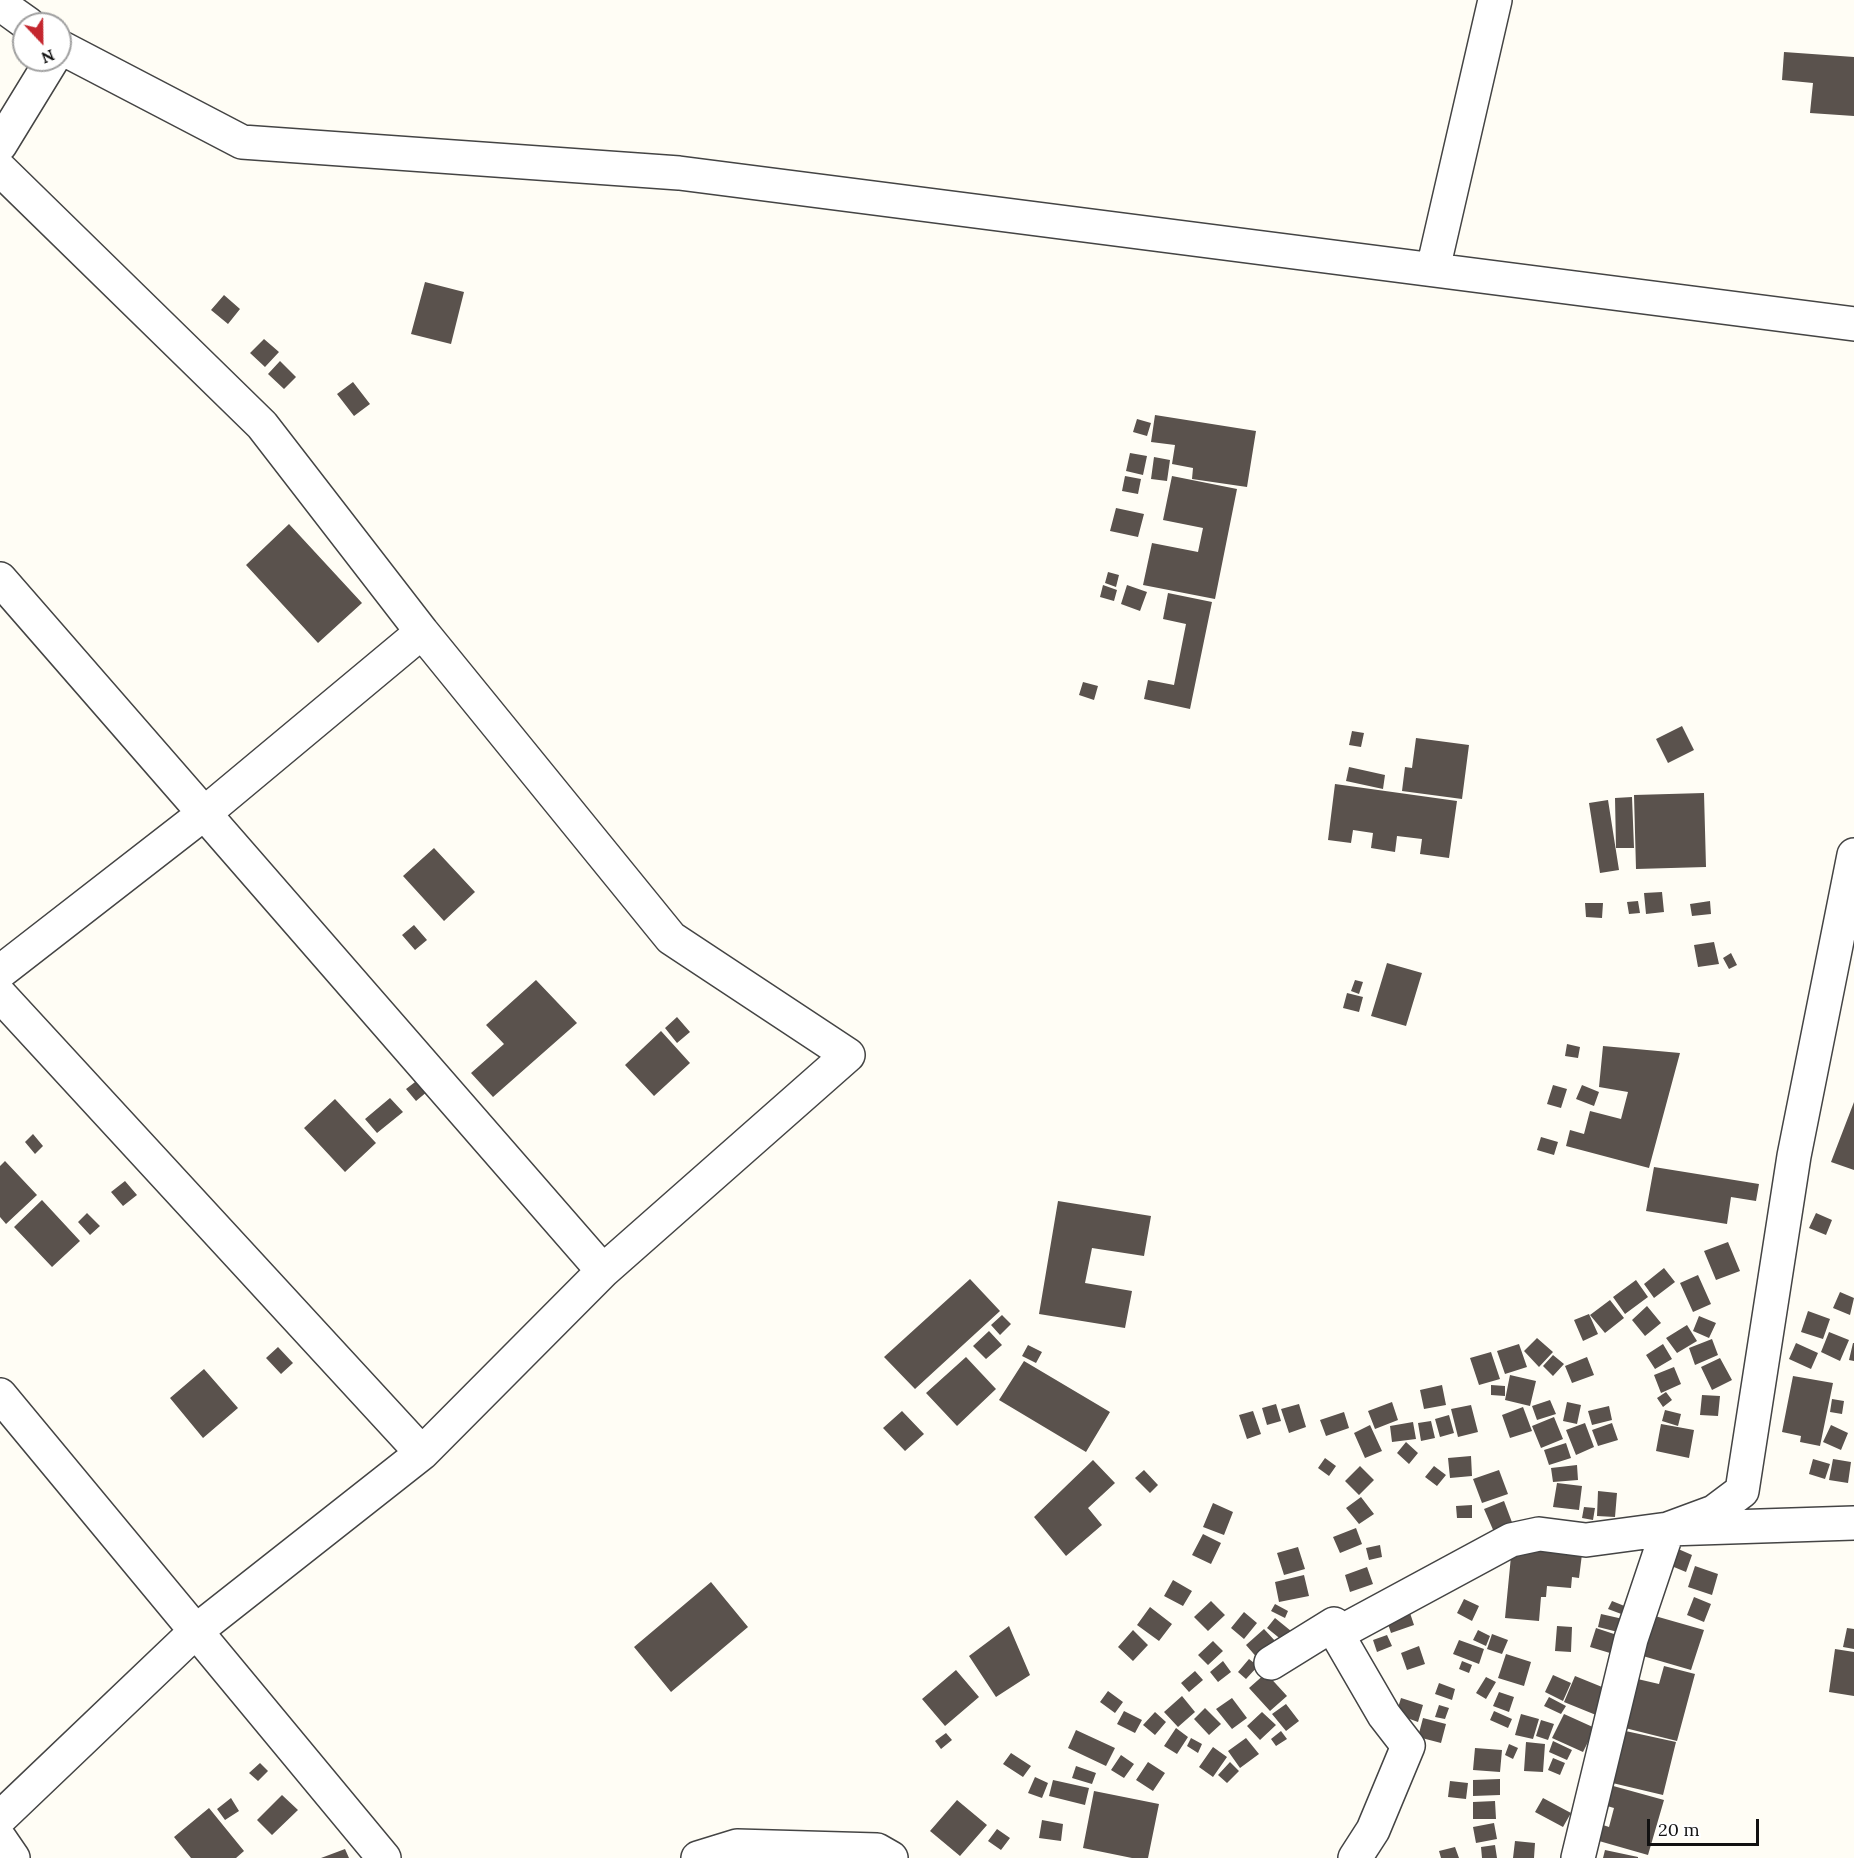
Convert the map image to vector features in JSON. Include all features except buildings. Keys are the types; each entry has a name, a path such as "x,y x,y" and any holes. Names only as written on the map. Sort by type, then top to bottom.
{"street":[{"path":"1433,269 1495,0"},
{"path":"72,53 242,142 679,173 1854,324"},
{"path":"0,145 45,72"},
{"path":"0,169 262,425 422,632 671,938 848,1055 603,1271 423,1453 196,1631 0,1818"},
{"path":"0,579 206,812 603,1271"},
{"path":"0,972 206,812 422,632"},
{"path":"1668,1529 1714,1512 1742,1491 1794,1156 1854,855"},
{"path":"0,995 423,1453"},
{"path":"0,1395 384,1858"},
{"path":"1337,1634 1511,1540 1539,1534 1586,1540 1668,1529 1854,1523"},
{"path":"1578,1858 1631,1639 1668,1529"},
{"path":"1271,1663 1334,1624 1337,1634 1384,1715 1408,1746 1373,1830 1355,1858"},
{"path":"0,1839 13,1858"},
{"path":"698,1858 737,1846 877,1850 891,1858"}]}
